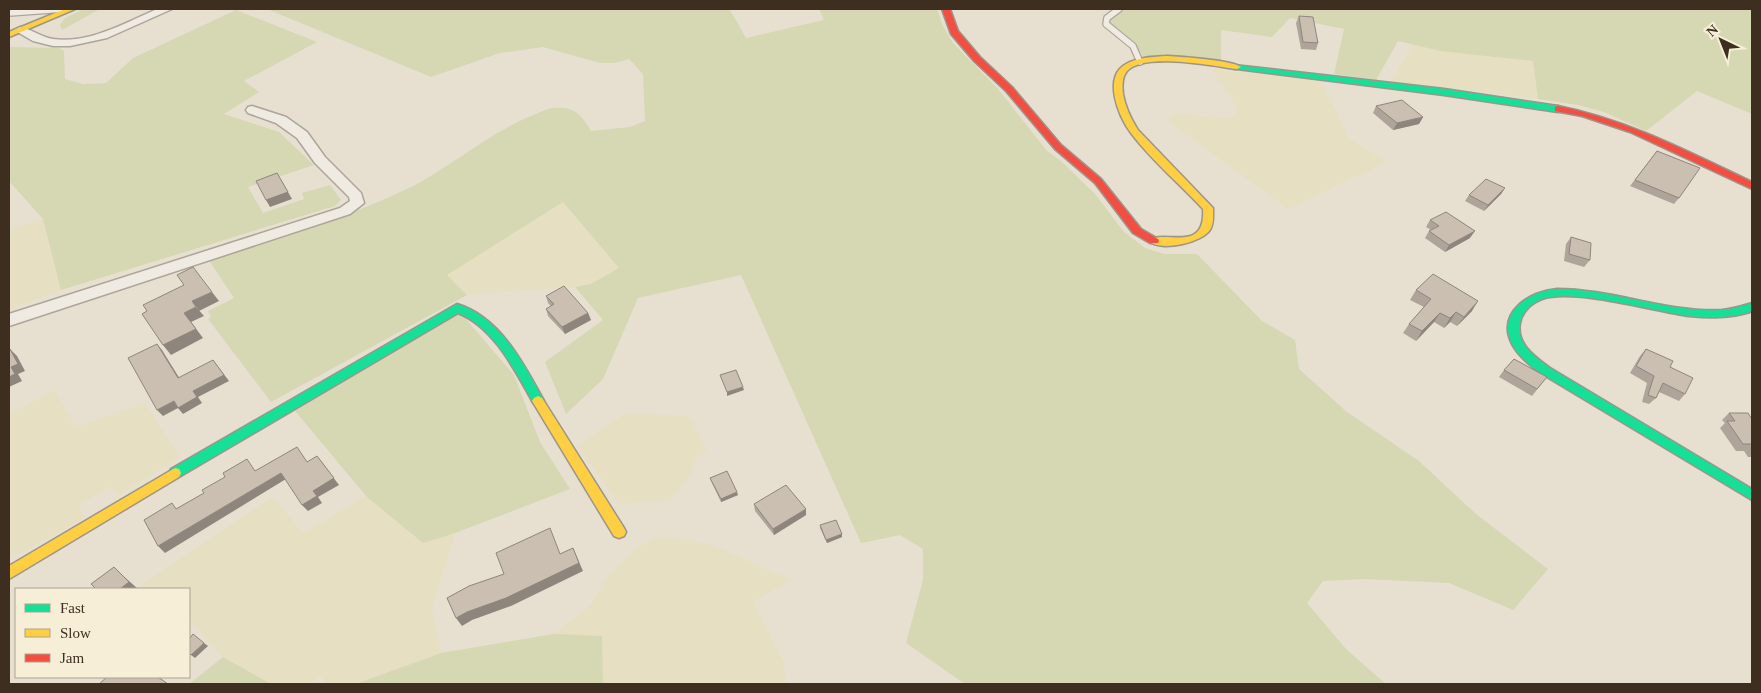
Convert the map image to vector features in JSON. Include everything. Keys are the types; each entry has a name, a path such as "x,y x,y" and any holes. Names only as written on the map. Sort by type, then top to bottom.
{"street":[{"path":"14,33 71,9"},
{"path":"14,33 54,42 76,42 103,36 166,9"},
{"path":"946,9 954,32 977,59 1009,89 1058,147 1098,181 1137,231 1154,241 1175,243 1194,239 1208,227 1210,218 1208,208 1133,129 1118,95 1117,79 1120,72 1128,66 1140,62 1168,58 1566,108 1613,121 1752,186"},
{"path":"9,320 344,211 357,203 356,196 320,160 302,135 281,120 252,110"},
{"path":"1752,307 1740,313 1706,314 1606,296 1563,293 1538,295 1522,306 1514,322 1515,338 1525,354 1546,371 1752,494"},
{"path":"9,573 236,436 457,308 469,311 507,347 556,433 619,532"}],"lane":[{"path":"9,20 18,13 29,9"},
{"path":"9,13 64,9"},
{"path":"1119,9 1107,18 1106,24 1133,46 1140,62"}],"shaded area":[{"path":"1413,45 1440,51 1533,61 1538,99 1391,81"},
{"path":"1212,69 1322,82 1349,138 1387,162 1288,209 1172,124 1169,118 1177,114 1230,118 1236,114 1238,109"},
{"path":"563,202 619,268 591,284 575,287 467,295 447,275"},
{"path":"43,219 61,290 9,309 9,230"},
{"path":"54,390 76,427 145,403 180,457 118,496 112,486 79,505 84,518 19,554 9,553 9,414"},
{"path":"626,413 689,416 707,451 696,458 691,474 671,500 619,504 578,445"},
{"path":"366,496 423,543 455,533 432,608 441,653 356,684 328,684 320,676 310,684 271,684 223,657 190,622 190,588 137,588 273,497 303,533"},
{"path":"673,537 712,545 791,580 753,602 784,663 786,684 603,684 602,636 553,634 588,608 608,576 637,548 653,538"}],"green space":[{"path":"84,9 100,9 62,30 60,25 65,18"},
{"path":"267,9 734,9 730,10 746,38 824,20 819,9 937,9 942,24 953,43 998,89 1047,151 1061,161 1095,194 1124,232 1145,248 1164,254 1197,254 1262,321 1295,340 1299,369 1347,412 1419,461 1476,514 1548,569 1513,610 1449,583 1364,579 1323,581 1307,603 1347,650 1386,684 965,684 906,643 923,580 923,549 900,535 861,543 741,275 638,298 603,379 566,414 545,362 603,320 575,287 591,284 619,268 563,202 447,275 467,295 271,402 208,319 211,317 208,311 234,298 208,259 310,227 385,199 424,180 515,123 547,109 566,108 576,112 591,131 630,127 645,121 643,74 629,59 615,63 600,63 543,47 500,53 431,77"},
{"path":"1123,9 1752,9 1752,114 1697,91 1646,131 1604,112 1578,105 1538,99 1533,61 1440,51 1398,41 1376,80 1334,74 1344,29 1290,18 1272,37 1221,30 1221,60 1188,57 1144,58 1141,52 1117,31 1109,21"},
{"path":"236,10 317,42 244,81 259,92 224,114 279,132 314,165 248,187 263,213 304,199 302,193 330,185 341,200 335,206 61,290 43,219 9,181 9,47 59,48 64,51 65,79 83,84 106,83 133,58"},
{"path":"456,314 465,318 514,375 540,442 570,489 455,533 423,543 366,496 295,411"},
{"path":"553,634 602,636 603,684 356,684 441,653"},
{"path":"223,657 271,684 189,684"}],"building":[{"path":"1299,16 1313,17 1318,43 1303,42"},
{"path":"1402,100 1423,117 1397,123 1376,106"},
{"path":"1657,151 1700,168 1679,198 1635,180"},
{"path":"277,173 288,192 266,200 256,181"},
{"path":"1486,179 1505,188 1488,205 1469,195"},
{"path":"1446,212 1475,231 1449,245 1429,231 1439,226 1430,220"},
{"path":"1571,237 1591,243 1590,260 1569,254"},
{"path":"193,267 212,292 192,301 196,307 184,313 196,329 163,345 142,314 147,311 143,305 184,285 177,275"},
{"path":"1433,274 1478,301 1464,317 1456,312 1450,318 1440,313 1422,331 1409,324 1431,299 1416,290"},
{"path":"564,286 588,313 562,327 546,309 554,304 546,296"},
{"path":"157,344 178,378 213,360 224,375 193,391 197,397 178,408 174,401 157,410 128,358"},
{"path":"9,349 18,364 11,367 15,374 9,377"},
{"path":"1646,349 1673,361 1670,367 1693,378 1685,394 1663,383 1656,398 1648,395 1654,376 1636,366"},
{"path":"1514,359 1547,377 1537,389 1504,370"},
{"path":"736,370 743,387 727,392 720,375"},
{"path":"1729,413 1748,413 1752,419 1752,445 1743,444 1727,421 1735,421"},
{"path":"297,447 307,462 317,456 334,478 313,491 317,496 302,505 281,473 158,546 144,520 172,503 176,509 204,493 202,490 225,477 223,473 247,459 255,471"},
{"path":"727,471 737,492 721,499 710,478"},
{"path":"786,485 806,509 773,529 754,504"},
{"path":"836,520 842,534 826,540 820,525"},
{"path":"550,528 560,554 573,548 579,563 506,598 456,618 447,598 469,586 504,574 496,553"},
{"path":"114,567 129,582 121,588 95,588 91,584"},
{"path":"193,634 204,643 191,655 190,654 190,638"},
{"path":"106,678 159,678 168,684 99,684"}],"traffic: fast":[{"path":"1237,67 1444,92 1558,109"},
{"path":"1752,307 1740,311 1710,314 1598,296 1552,293 1537,296 1525,304 1517,316 1513,328 1514,336 1521,350 1546,371 1752,495"},
{"path":"175,473 457,308 470,313 494,333 505,347 538,401"}],"traffic: slow":[{"path":"9,35 71,9"},
{"path":"1154,241 1183,241 1200,234 1206,228 1209,220 1208,208 1152,151 1130,125 1119,97 1119,79 1122,71 1128,66 1153,59 1182,59 1237,67"},
{"path":"538,401 619,532"},
{"path":"9,573 175,473"}],"traffic: jam":[{"path":"946,9 954,32 977,59 1009,89 1058,147 1098,181 1137,231 1154,241"},
{"path":"1558,109 1583,114 1633,130 1752,186"}]}
